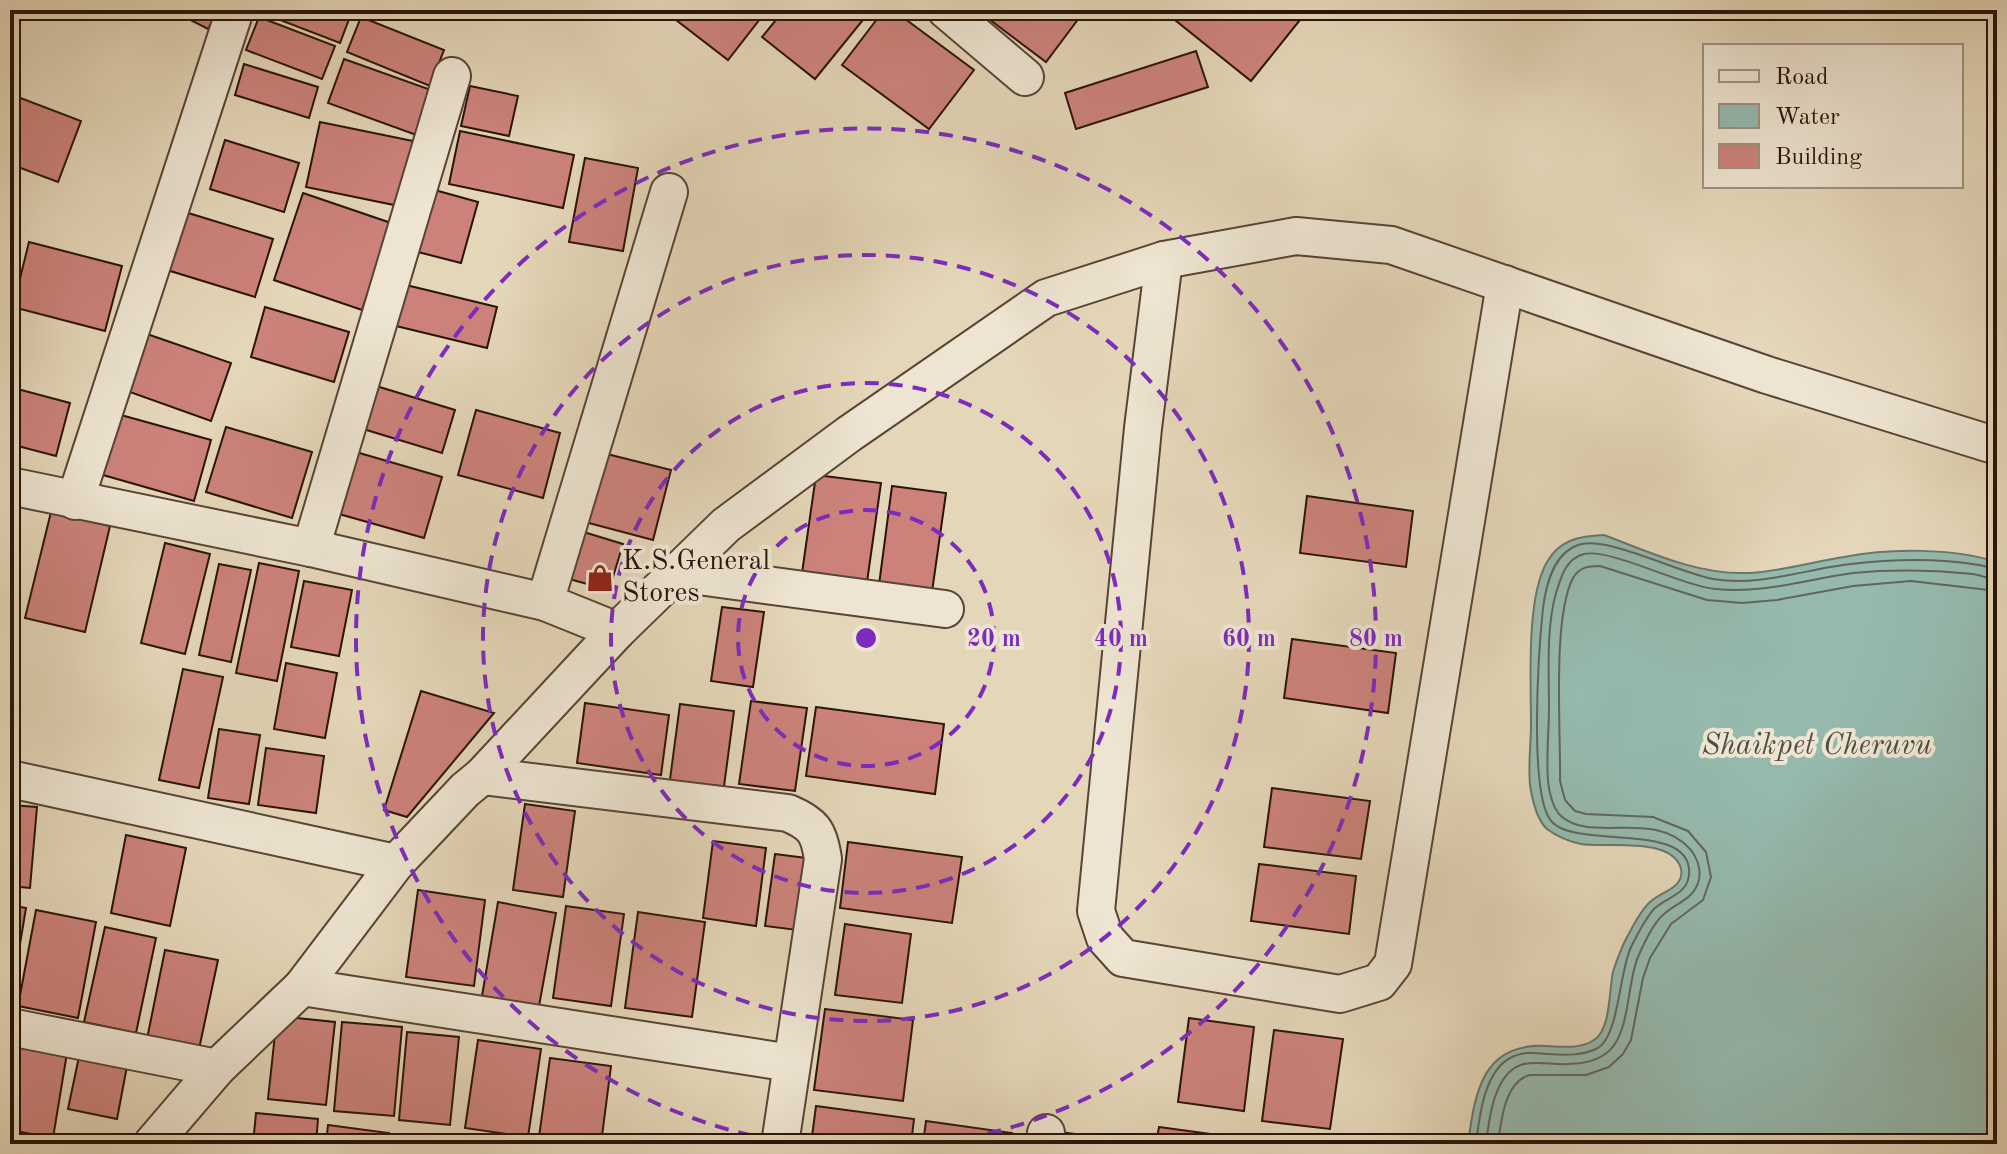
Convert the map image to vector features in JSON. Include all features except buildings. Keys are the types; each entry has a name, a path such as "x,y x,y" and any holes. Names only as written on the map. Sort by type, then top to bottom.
{"street":[{"path":"75,501 235,10"},
{"path":"946,10 1025,77"},
{"path":"311,548 452,76"},
{"path":"545,602 669,192"},
{"path":"152,1144 217,1068 302,987 396,863 676,573 738,516 849,434 1046,298 1164,260 1296,236 1391,245 1767,375 1997,446"},
{"path":"1164,260 1143,428 1096,911 1105,938 1123,958 1340,994 1379,982 1393,964 1505,284"},
{"path":"10,486 311,548 545,602 617,631"},
{"path":"676,573 945,609"},
{"path":"482,776 788,813 806,821 819,836 823,859 780,1144"},
{"path":"10,779 396,863"},
{"path":"302,987 791,1063"},
{"path":"10,1027 217,1068"}],"water":[{"name":"Shaikpet Cheruvu","path":"1604,535 1674,561 1729,573 1771,571 1862,554 1901,551 1961,554 1997,562 1997,1130 1990,1144 1468,1144 1479,1089 1496,1061 1509,1052 1526,1047 1577,1046 1589,1043 1600,1035 1606,1019 1613,972 1624,943 1646,906 1676,885 1681,875 1675,859 1665,852 1637,846 1581,844 1559,836 1543,825 1532,796 1529,770 1531,640 1540,578 1558,548 1579,538"}],"place":[{"name":"K.S.General Stores","path":"600,578"}]}
